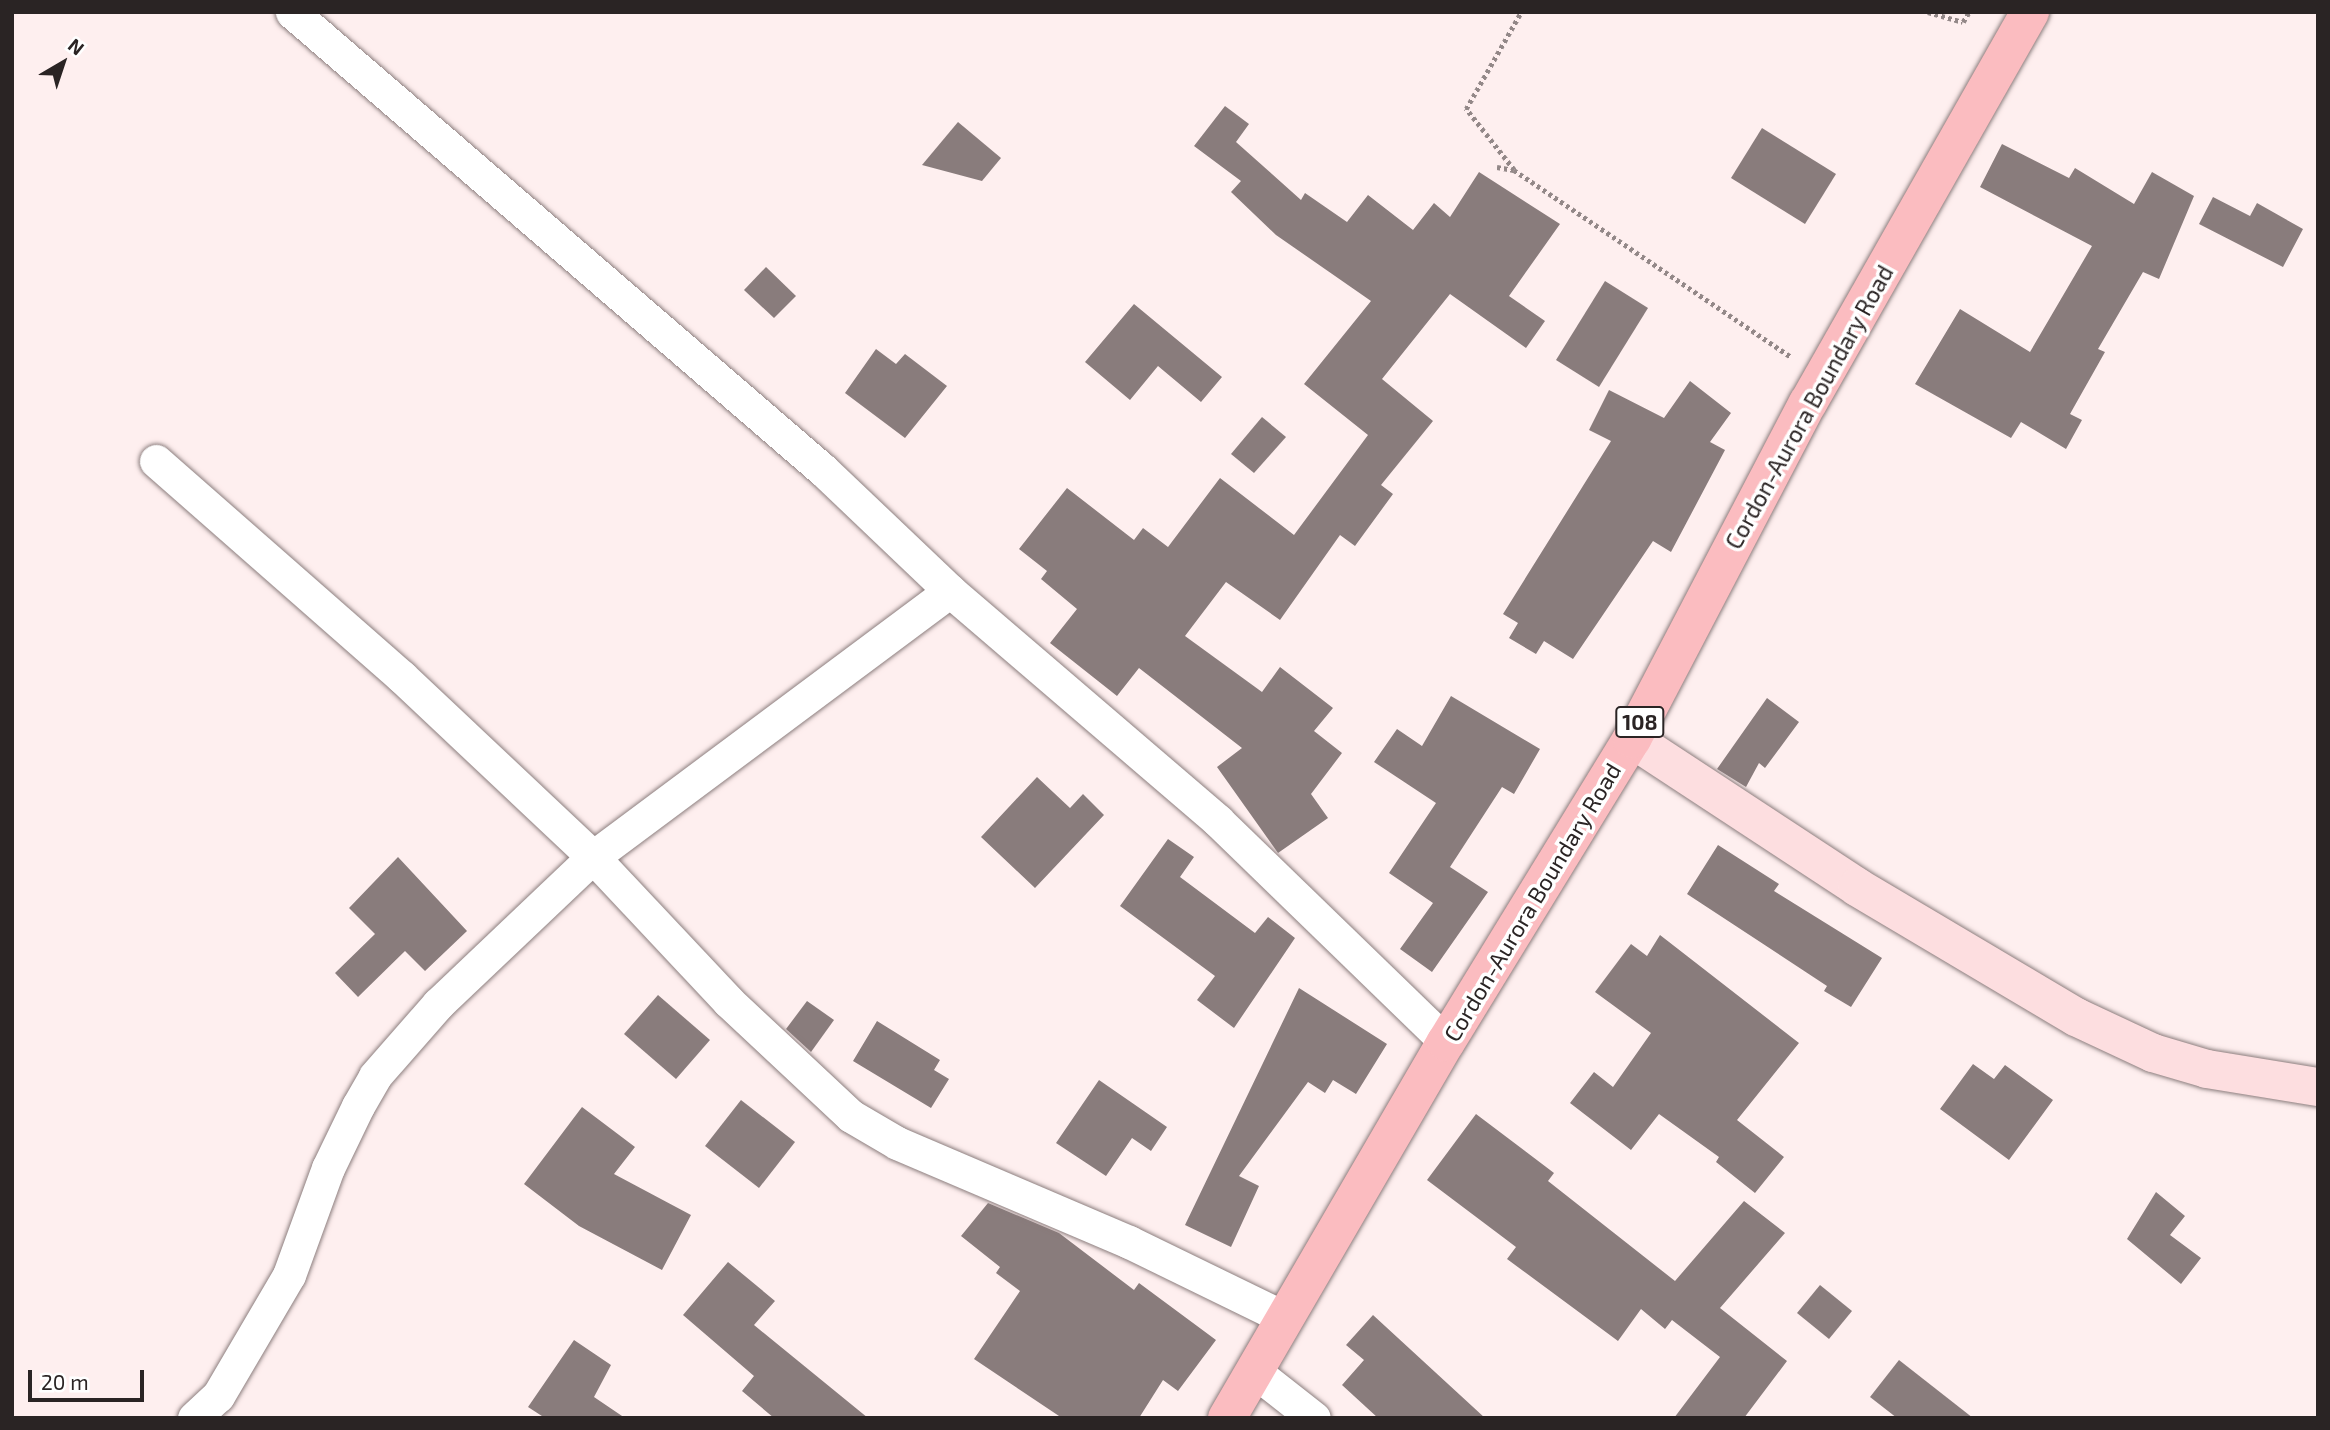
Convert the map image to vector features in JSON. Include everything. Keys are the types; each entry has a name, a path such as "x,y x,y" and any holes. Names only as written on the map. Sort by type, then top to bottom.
{"main road":[{"name":"Cordon-Aurora Boundary Road","path":"1227,1418 1283,1317 1446,1042 1632,739 1822,379 2031,12"}],"street":[{"path":"292,12 813,461 950,591 1218,821 1446,1042"},
{"path":"156,461 402,677 593,857 728,1001 850,1116 897,1143 1129,1242 1283,1317"},
{"path":"194,1418 218,1396 289,1275 328,1168 375,1076 438,1004 593,857 950,591"},
{"path":"1632,739 1889,908 2076,1017 2153,1053 2207,1069 2318,1087"},
{"path":"1254,1371 1314,1418"}],"path":[{"path":"1521,12 1466,109 1514,170 1822,379"},
{"path":"1928,12 1963,22 1969,12"},
{"path":"1497,167 1514,170"}],"building":[{"path":"1225,106 1249,124 1236,142 1301,200 1305,193 1347,222 1368,195 1413,230 1434,203 1450,217 1479,172 1560,224 1509,296 1545,321 1526,348 1450,294 1382,379 1433,421 1381,485 1393,494 1355,546 1340,535 1280,620 1226,582 1185,636 1262,692 1280,667 1333,708 1314,731 1342,753 1311,794 1328,818 1278,853 1217,767 1242,748 1139,668 1117,696 1050,643 1077,609 1041,579 1047,571 1019,549 1067,488 1134,540 1143,528 1168,547 1220,478 1294,535 1368,435 1304,384 1371,301 1276,235 1231,192 1241,181 1194,146"},
{"path":"958,122 1001,158 982,181 922,165"},
{"path":"1762,128 1836,174 1805,224 1731,178"},
{"path":"2002,144 2069,178 2075,168 2134,204 2152,172 2194,196 2159,279 2143,272 2098,349 2105,352 2070,414 2082,420 2066,449 2021,422 2011,438 1915,384 1960,309 2030,352 2092,246 1980,187"},
{"path":"2213,197 2250,216 2257,203 2303,229 2283,267 2199,224"},
{"path":"766,267 796,296 774,318 744,290"},
{"path":"1605,281 1648,308 1599,387 1556,360"},
{"path":"1134,304 1222,377 1201,402 1158,366 1130,400 1085,362"},
{"path":"876,349 896,364 905,354 947,386 905,438 845,393"},
{"path":"1690,381 1731,413 1710,442 1725,450 1671,552 1653,541 1573,659 1544,641 1536,654 1509,638 1518,623 1503,614 1611,441 1589,430 1609,390 1664,418"},
{"path":"1262,417 1286,437 1254,473 1231,454"},
{"path":"1451,696 1540,749 1514,794 1502,787 1450,867 1488,892 1432,972 1400,949 1433,903 1389,873 1436,803 1374,762 1397,729 1422,746"},
{"path":"1767,698 1799,722 1765,768 1759,763 1746,787 1717,769"},
{"path":"1037,777 1070,808 1083,794 1104,815 1035,888 981,837"},
{"path":"1168,839 1194,857 1180,877 1255,933 1268,917 1295,938 1234,1028 1197,1000 1215,976 1120,906"},
{"path":"1718,845 1779,884 1774,891 1882,958 1851,1007 1824,991 1827,986 1687,894"},
{"path":"398,857 467,931 425,971 405,951 358,997 335,973 375,934 349,908"},
{"path":"1660,935 1799,1043 1737,1120 1784,1157 1755,1193 1716,1162 1719,1157 1659,1114 1631,1150 1570,1103 1594,1072 1613,1087 1651,1033 1595,992 1631,944 1647,956"},
{"path":"1299,988 1387,1044 1356,1094 1333,1080 1325,1093 1308,1082 1239,1176 1259,1186 1231,1247 1185,1225"},
{"path":"658,995 710,1040 676,1079 624,1034"},
{"path":"807,1001 834,1020 811,1052 786,1029"},
{"path":"877,1021 940,1060 934,1070 949,1079 931,1108 853,1061"},
{"path":"1973,1064 1994,1079 2005,1065 2053,1100 2009,1160 1940,1109"},
{"path":"1099,1080 1167,1127 1151,1151 1132,1138 1106,1176 1056,1143"},
{"path":"741,1100 795,1142 759,1188 705,1146"},
{"path":"582,1107 635,1147 614,1174 691,1215 662,1270 579,1226 524,1184"},
{"path":"1476,1114 1554,1173 1548,1181 1675,1281 1744,1201 1785,1233 1720,1308 1787,1361 1744,1418 1674,1418 1720,1357 1672,1320 1665,1329 1641,1309 1618,1341 1507,1259 1516,1247 1427,1180"},
{"path":"2156,1192 2185,1216 2170,1235 2201,1258 2181,1284 2127,1239"},
{"path":"988,1203 1059,1233 1134,1290 1139,1283 1216,1340 1178,1391 1163,1380 1139,1418 1062,1418 974,1359 1020,1291 996,1273 1000,1267 961,1236"},
{"path":"728,1262 775,1301 754,1325 868,1418 774,1418 742,1391 754,1376 683,1315"},
{"path":"1820,1285 1852,1311 1829,1339 1797,1313"},
{"path":"1373,1315 1485,1418 1378,1418 1342,1385 1364,1360 1346,1345"},
{"path":"574,1340 611,1365 594,1397 625,1418 545,1418 528,1407"},
{"path":"1899,1360 1973,1418 1897,1418 1870,1397"}]}
